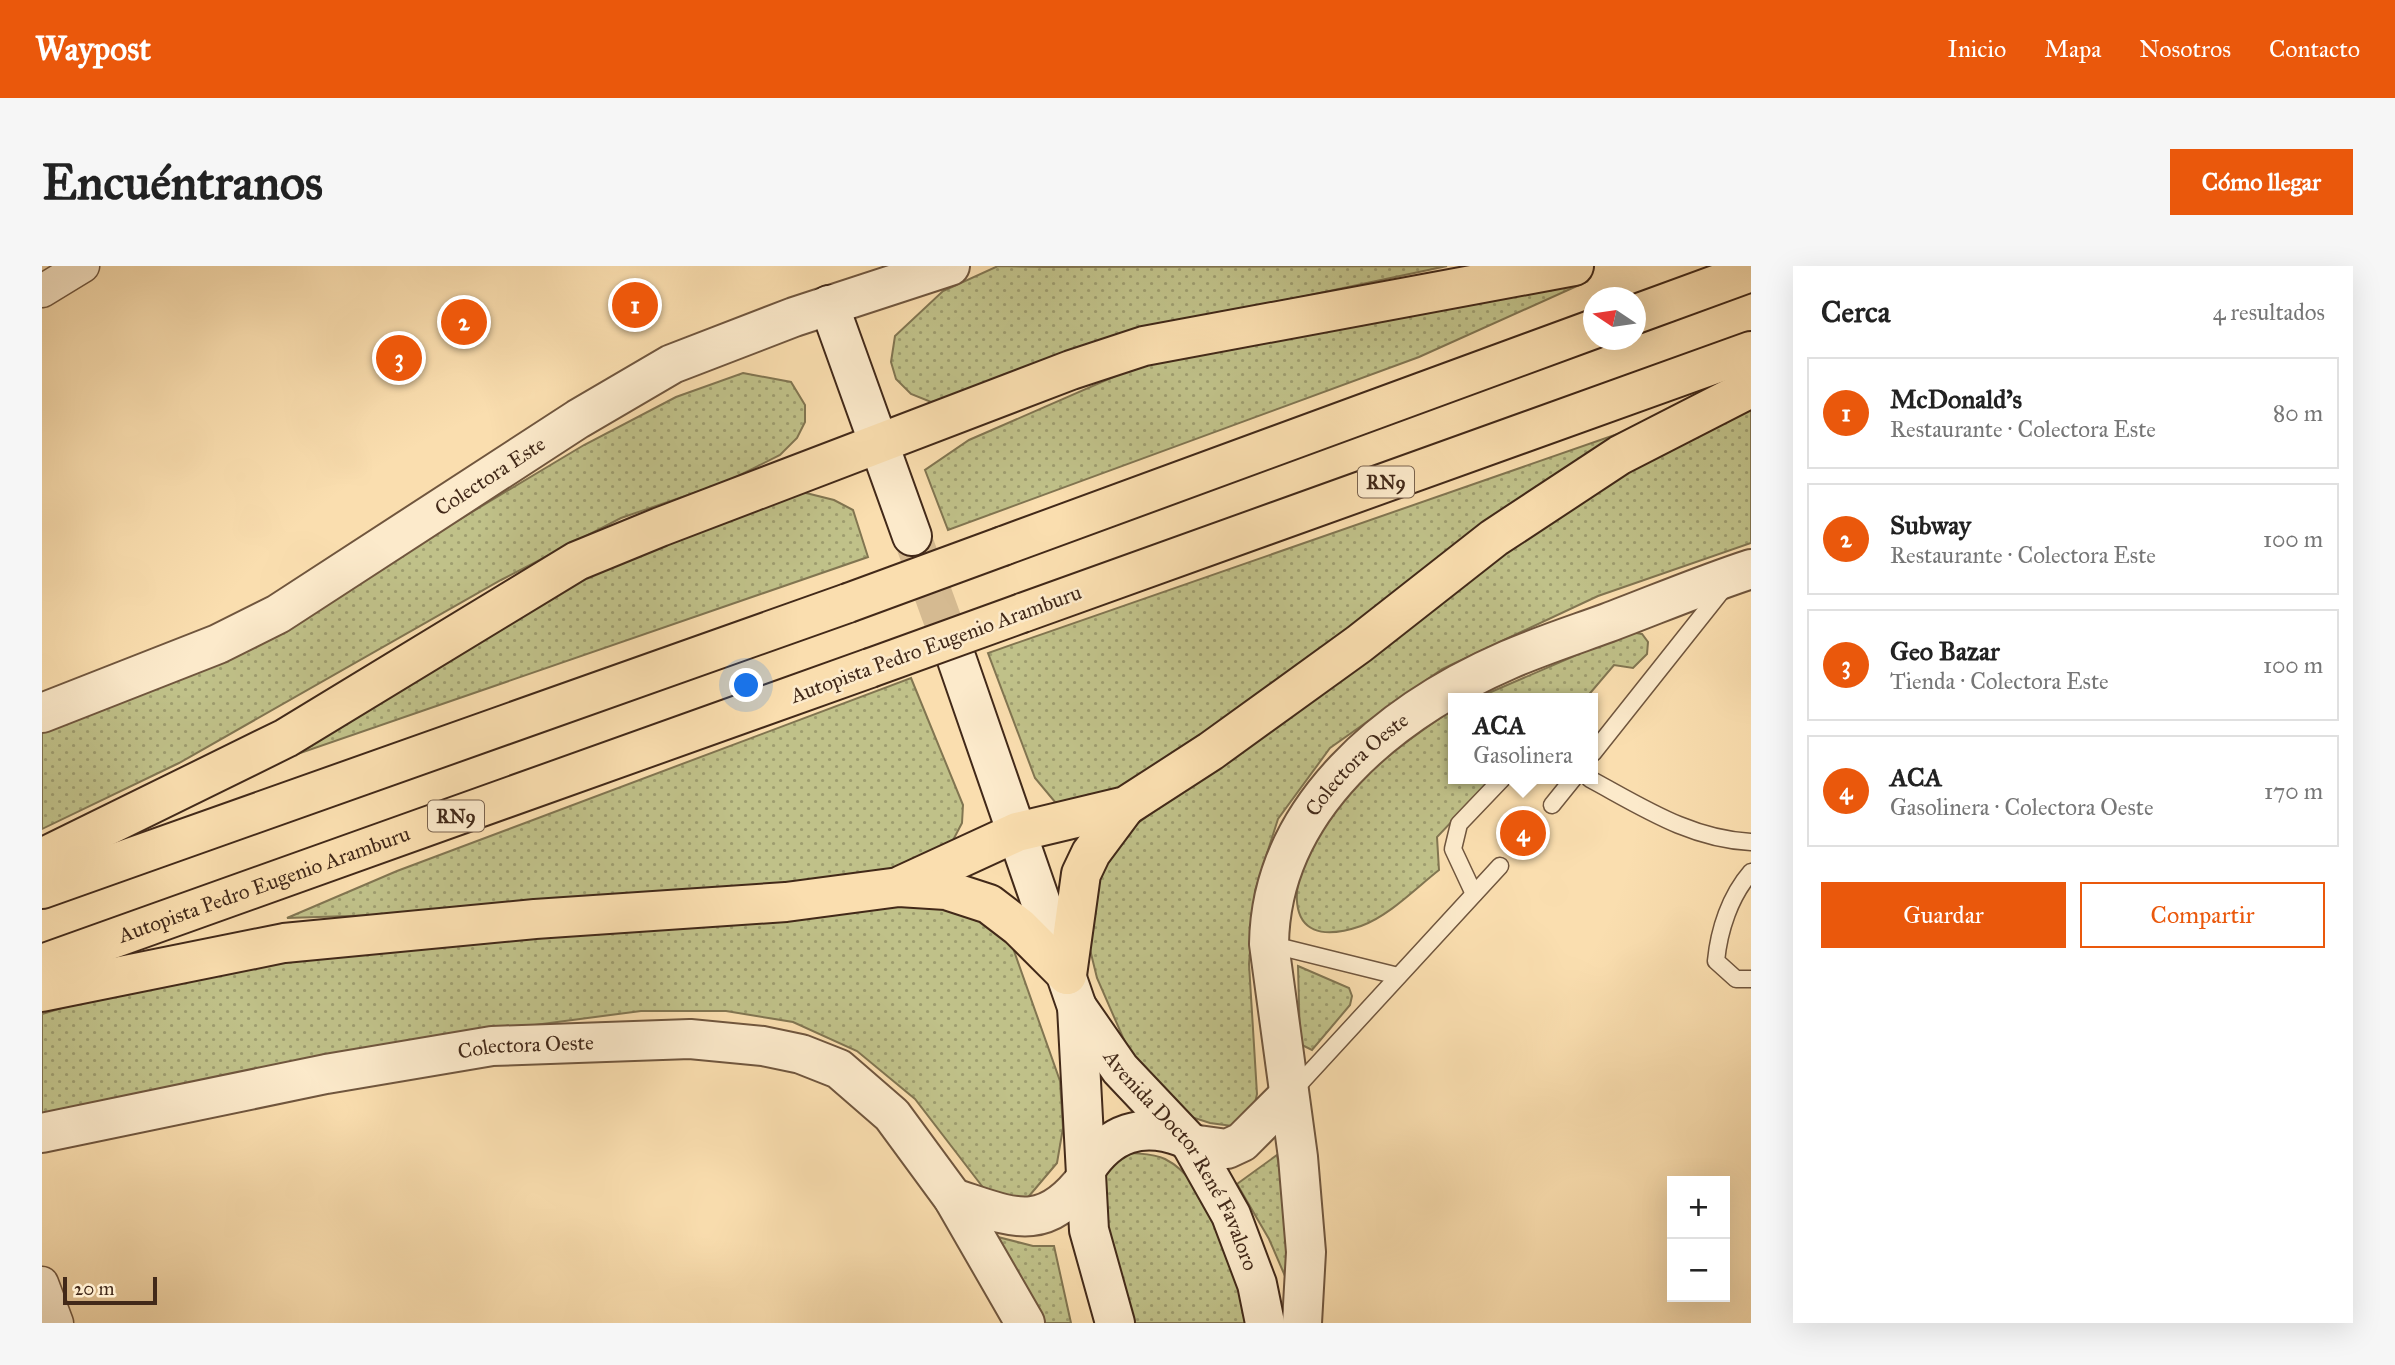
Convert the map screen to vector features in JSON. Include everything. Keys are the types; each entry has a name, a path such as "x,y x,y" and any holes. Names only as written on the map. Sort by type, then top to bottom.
{"highway":[{"path":"42,858 286,738 577,561 879,443 1144,346 1574,266"},
{"path":"1646,310 1751,272"},
{"path":"42,889 848,603 1583,333"},
{"name":"Autopista Pedro Eugenio Aramburu","path":"42,964 1751,351"},
{"path":"899,887 1017,832 1126,806 1211,751 1348,652 1494,538 1620,455 1751,388"},
{"path":"1072,991 1081,874 1091,853 1126,806"},
{"path":"42,992 284,943 535,919 786,902 899,887 946,890 989,904 1019,927 1072,991"}],"street":[{"path":"42,291 83,266"},
{"name":"Colectora Este","path":"42,713 218,644 278,614 578,419 672,364 934,268"},
{"path":"829,305 912,536"},
{"name":"Colectora Oeste","path":"1451,693 1506,661 1743,572"},
{"name":"Avenida Doctor René Favaloro","path":"957,660 1072,991 1121,1069 1186,1140 1231,1215 1257,1284 1265,1323"},
{"name":"Colectora Oeste","path":"1302,1323 1306,1252 1298,1157 1269,944 1270,915 1284,862 1309,812 1359,755 1398,724 1448,695"},
{"name":"Avenida Doctor René Favaloro","path":"1072,991 1089,1230 1115,1323"},
{"name":"Colectora Oeste","path":"42,1133 340,1071 492,1046 655,1039 722,1041 801,1054 839,1069 892,1115 953,1198 1025,1323"},
{"path":"953,1198 1026,1217 1052,1213 1087,1173 1097,1153 1111,1140 1128,1132 1165,1130 1186,1140 1227,1149 1242,1142 1288,1096"},
{"path":"42,1283 57,1323"}],"lane":[{"path":"1598,747 1743,572"},
{"path":"1598,783 1681,828 1722,840 1751,842"},
{"path":"1474,894 1452,849 1459,824 1497,784"},
{"path":"1552,805 1569,784"},
{"path":"1288,1096 1500,866"},
{"path":"1751,873 1739,886 1718,937 1716,961 1736,979 1751,979"},
{"path":"1269,944 1398,976"}],"green space":[{"path":"998,266 1447,266 1193,320 950,398 931,402 911,394 896,379 891,362 895,336 943,291"},
{"path":"1588,281 1419,357 948,530 925,470 969,440 1127,371 1214,347"},
{"path":"743,373 791,382 805,405 805,422 797,438 780,455 726,482 621,518 501,580 179,763 42,829 42,730 286,623 584,445 676,397"},
{"path":"1751,404 1751,543 1598,596 1442,669 1330,748 1278,819 1255,891 1249,964 1257,1094 1253,1113 1232,1126 1210,1123 1182,1114 1135,1065 1097,978 1084,925 1092,880 1134,826 1591,490"},
{"path":"1632,429 1403,588 1141,778 1083,803 1055,802 1035,778 988,653"},
{"path":"802,492 834,500 853,510 868,557 222,780 605,563"},
{"path":"1630,632 1642,634 1648,642 1647,654 1633,668 1614,665 1590,693 1489,693"},
{"path":"911,678 963,805 962,823 951,844 881,876 380,915 287,918 397,871"},
{"path":"1448,713 1448,784 1487,784 1437,837 1439,870 1392,909 1361,926 1333,932 1314,929 1302,919 1297,904 1298,885 1311,844 1335,808 1365,776"},
{"path":"904,904 949,907 976,916 1013,948 1060,1081 1063,1128 1057,1163 1024,1202 985,1190 915,1099 857,1051 793,1022 726,1011 641,1011 404,1042 42,1121 42,1014 149,982 281,960"},
{"path":"1298,966 1349,988 1352,996 1350,1005 1312,1050 1300,1044"},
{"path":"1133,1153 1165,1159 1182,1171 1197,1188 1220,1232 1237,1280 1248,1323 1127,1323 1098,1202 1106,1170 1117,1159"},
{"path":"1277,1155 1287,1209 1288,1283 1269,1239 1237,1184"},
{"path":"994,1236 1033,1246 1054,1246 1071,1323 1045,1323"}],"tunnel":[{"path":"912,536 957,660"}],"place":[{"name":"McDonald's","path":"635,305"},
{"name":"Subway","path":"464,322"},
{"name":"Geo Bazar","path":"399,358"},
{"name":"ACA","path":"1523,833"}]}
